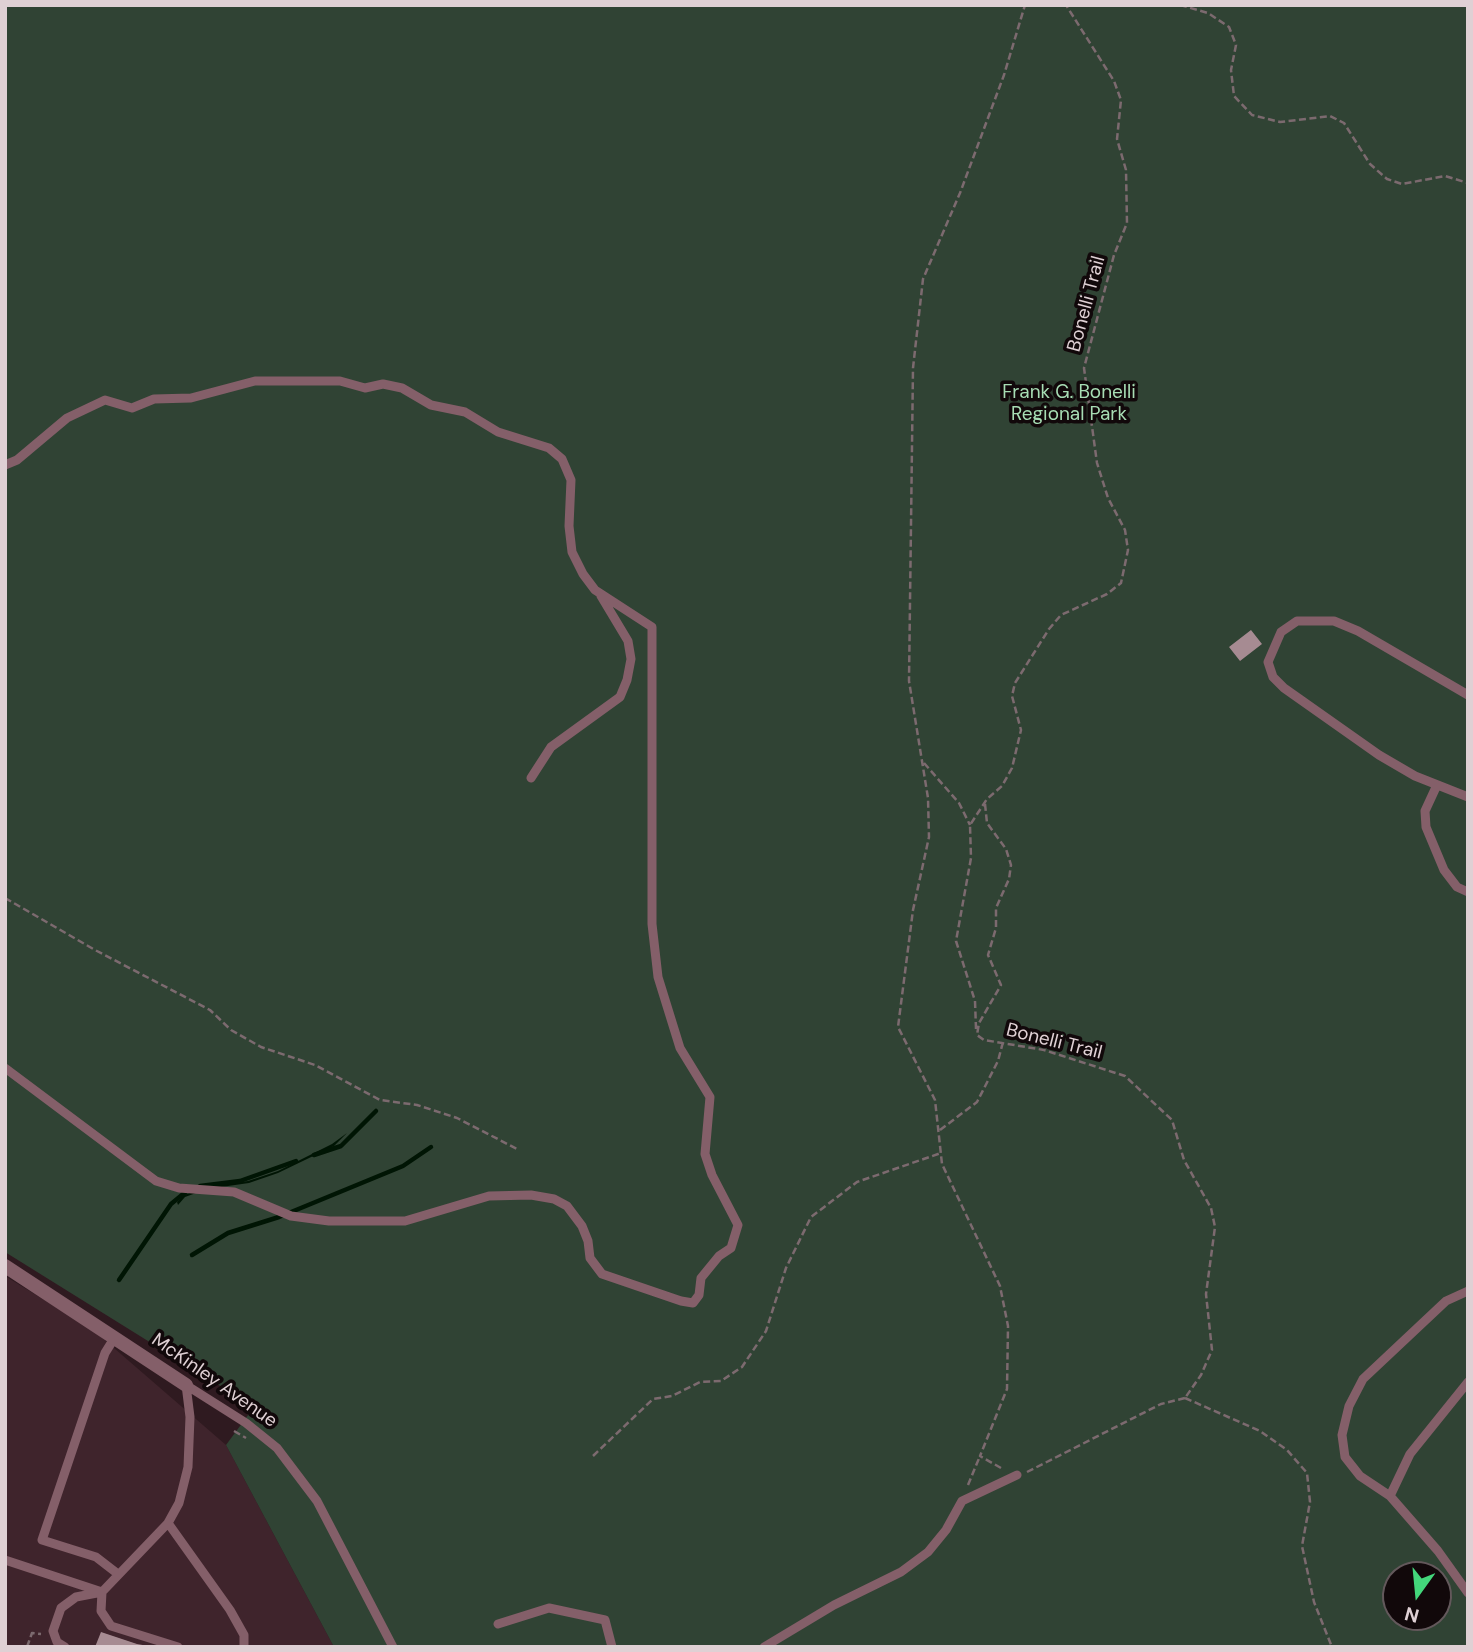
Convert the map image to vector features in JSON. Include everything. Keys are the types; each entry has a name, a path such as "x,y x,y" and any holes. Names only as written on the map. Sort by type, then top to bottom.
{"street":[{"name":"McKinley Avenue","path":"5,1266 187,1385"}],"lane":[{"path":"5,465 17,460 67,418 105,401 132,408 154,399 191,398 255,381 340,381 365,388 383,384 401,388 431,405 465,412 498,432 549,448 562,459 571,480 569,526 572,552 583,574 609,606 628,641 631,659 620,697 551,747 531,778"},
{"path":"5,1068 156,1181 178,1188 234,1192 291,1216 329,1220 404,1221 489,1196 531,1195 554,1199 567,1206 582,1226 588,1241 590,1258 602,1274 693,1303 699,1295 701,1278 719,1256 731,1248 738,1225 705,1154 710,1097 680,1048 659,977 652,924 652,627 595,590"},
{"path":"1468,695 1358,631 1334,621 1297,621 1281,632 1268,662 1278,682 1378,755 1437,785 1468,797"},
{"path":"1437,785 1426,811 1426,827 1444,870 1457,887 1468,892"},
{"path":"1468,1291 1446,1301 1363,1379 1349,1406 1342,1435 1345,1457 1360,1476 1390,1496 1438,1551 1468,1593"},
{"path":"115,1337 105,1353 42,1540 96,1557 118,1574"},
{"path":"1390,1496 1410,1454 1468,1382"},
{"path":"65,1647 57,1642 55,1636 55,1618 61,1608 76,1597 102,1592 168,1523 179,1503 188,1467 190,1418 187,1385"},
{"name":"McKinley Avenue","path":"187,1385 246,1423 276,1448 317,1501 393,1647"},
{"path":"764,1647 834,1605 901,1572 928,1552 946,1530 962,1501 1017,1475"},
{"path":"168,1523 230,1609 244,1635 244,1647"},
{"path":"5,1560 102,1592"},
{"path":"102,1592 101,1612 111,1626 177,1647"},
{"path":"498,1624 549,1608 605,1620 612,1647"}],"path":[{"path":"962,1501 1007,1389 1008,1326 1000,1286 942,1164 935,1100 898,1027 912,910 929,836 923,762 909,681 913,368 923,279 961,193 1004,75 1025,5"},
{"name":"Bonelli Trail","path":"1066,5 1114,81 1121,100 1117,139 1126,170 1127,223 1114,255 1084,368 1099,471 1108,498 1125,530 1128,550 1121,583 1062,615 1049,629 1015,683 1012,696 1021,730 1012,768 1002,786 985,803 987,823 1006,849 1011,865 1009,879 996,908 996,928 988,954 1001,985 976,1029 980,1038 1044,1049 1120,1073 1172,1120 1184,1160 1212,1208 1215,1227 1206,1294 1212,1350 1202,1374 1185,1398"},
{"path":"1181,5 1208,13 1230,27 1236,45 1231,70 1234,96 1252,115 1280,122 1330,116 1344,123 1370,164 1387,180 1402,184 1445,176 1468,183"},
{"path":"923,762 959,803 970,825 971,858 956,941 975,1001 976,1029"},
{"path":"970,825 985,803"},
{"path":"5,898 95,950 210,1010 231,1030 261,1047 315,1065 380,1100 417,1105 457,1118 519,1150"},
{"path":"939,1131 977,1102 998,1061 1003,1042"},
{"path":"593,1456 653,1399 672,1396 700,1382 721,1381 742,1367 766,1331 786,1268 811,1217 857,1182 941,1153"},
{"path":"979,1456 1017,1475 1086,1445 1161,1404 1185,1398 1260,1431 1287,1450 1307,1473 1310,1502 1302,1546 1314,1602 1332,1647"},
{"path":"27,1647 32,1633 55,1636"}],"shaded area":[{"path":"347,1133 334,1146 278,1173 249,1183 207,1189 185,1197 178,1205 177,1202 184,1195 205,1187 248,1181 278,1171 332,1144"},
{"path":"5,1276 92,1329 226,1445 334,1647 5,1647"}],"green space":[{"name":"Frank G. Bonelli Regional Park","path":"5,5 1468,5 1468,1647 334,1647 226,1445 254,1407 5,1252"}],"building":[{"path":"1251,630 1262,644 1240,661 1229,647"},
{"path":"101,1632 137,1644 154,1647 95,1647"}],"waterway":[{"path":"314,1155 341,1146 376,1111"},
{"path":"192,1255 228,1233 279,1217 403,1166 431,1147"},
{"path":"200,1186 240,1181 296,1161"},
{"path":"119,1280 171,1204 188,1190"}]}
